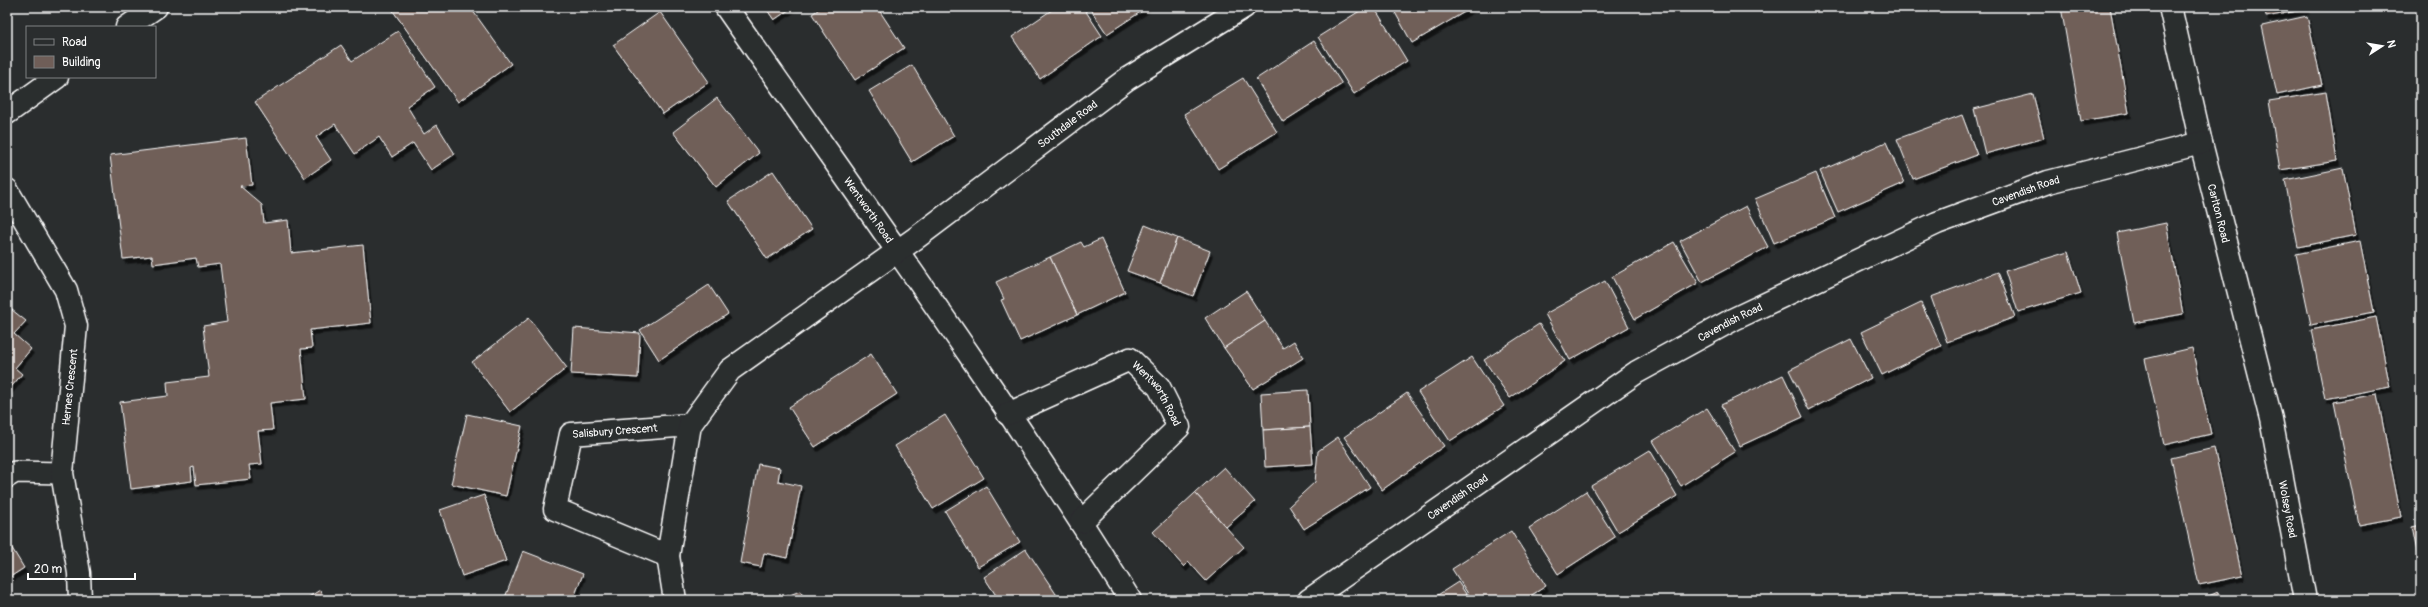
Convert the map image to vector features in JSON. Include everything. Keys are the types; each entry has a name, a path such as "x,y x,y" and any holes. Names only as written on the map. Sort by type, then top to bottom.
{"street":[{"path":"128,26 156,7"},
{"name":"Wentworth Road","path":"726,7 897,251 1081,522 1130,600"},
{"name":"Southdale Road","path":"897,251 1127,79 1244,7"},
{"name":"Carlton Road","path":"2170,7 2201,144 2271,419"},
{"path":"9,106 55,78"},
{"name":"Cavendish Road","path":"1309,600 1637,372 1734,319 1937,223 2048,182 2201,144"},
{"name":"Hernes Crescent","path":"7,190 66,290 76,326 62,473 78,573 80,600"},
{"path":"675,600 668,556 690,426 730,370 897,251"},
{"name":"Wentworth Road","path":"1008,414 1130,359 1159,387 1179,427 1081,522"},
{"name":"Wolsey Road","path":"2271,419 2305,600"},
{"name":"Salisbury Crescent","path":"668,556 555,509 571,434 690,426"}],"lane":[{"path":"7,477 15,472 62,473"}],"building":[{"path":"398,7 470,7 511,64 458,102 393,11"},
{"path":"765,7 793,7 774,20"},
{"path":"822,7 877,7 904,48 855,80 812,14"},
{"path":"1056,7 1083,7 1102,36 1040,79 1012,37"},
{"path":"1089,7 1148,7 1107,34"},
{"path":"1366,7 1374,7 1407,61 1354,94 1318,37"},
{"path":"1392,7 1473,7 1412,43"},
{"path":"2061,7 2110,7 2129,113 2081,121"},
{"path":"2265,7 2306,7 2307,9 2266,17"},
{"path":"660,12 709,82 663,114 613,45"},
{"path":"2307,16 2322,85 2277,95 2262,26"},
{"path":"398,31 435,87 407,106 424,134 437,125 455,154 431,170 413,143 392,157 379,137 355,154 335,124 316,137 331,160 305,178 255,102 341,45 352,61"},
{"path":"1314,41 1342,84 1283,122 1256,79"},
{"path":"912,65 954,136 912,162 869,91"},
{"path":"1243,78 1277,132 1218,169 1184,114"},
{"path":"2326,92 2337,161 2280,170 2269,101"},
{"path":"2033,94 2044,138 1985,154 1974,109"},
{"path":"717,98 759,153 716,187 673,132"},
{"path":"1962,115 1977,155 1913,179 1897,139"},
{"path":"246,138 252,185 240,186 262,205 264,223 288,220 291,253 363,245 371,323 310,330 312,348 301,349 306,399 270,403 273,430 258,431 262,464 249,465 251,479 196,485 194,467 191,468 192,481 131,489 120,402 168,396 167,382 209,377 203,326 227,322 220,264 198,267 196,258 153,264 152,256 123,259 110,155"},
{"path":"1886,142 1904,183 1838,212 1820,171"},
{"path":"2343,168 2356,235 2298,247 2285,180"},
{"path":"773,171 812,229 767,259 728,201"},
{"path":"1816,173 1835,218 1774,243 1755,199"},
{"path":"1746,206 1768,247 1702,282 1680,241"},
{"path":"2166,223 2183,314 2134,323 2117,233"},
{"path":"1145,225 1177,238 1160,283 1127,271"},
{"path":"1177,238 1210,251 1193,296 1160,283"},
{"path":"1101,239 1125,292 1077,315 1050,257 1081,242 1084,247"},
{"path":"2360,241 2374,312 2311,325 2296,254"},
{"path":"1674,242 1698,283 1635,319 1612,277"},
{"path":"2068,252 2081,293 2018,312 2005,271"},
{"path":"1050,257 1077,315 1020,341 1001,300 1004,299 996,282"},
{"path":"1998,272 2015,317 1947,342 1931,297"},
{"path":"1605,281 1629,327 1570,360 1545,314"},
{"path":"709,285 728,314 659,360 640,330"},
{"path":"1246,291 1265,321 1224,348 1205,318"},
{"path":"1921,303 1941,346 1882,375 1861,332"},
{"path":"7,306 26,321 14,334 31,349 15,368 22,374 7,392"},
{"path":"2376,317 2390,387 2325,399 2311,330"},
{"path":"529,318 567,368 510,412 472,362"},
{"path":"1265,321 1283,348 1294,341 1303,358 1253,389 1224,348"},
{"path":"1539,324 1565,361 1510,398 1484,360"},
{"path":"574,328 640,333 638,378 571,374"},
{"path":"1851,339 1871,378 1809,410 1789,370"},
{"path":"2192,348 2211,434 2164,445 2145,359"},
{"path":"871,354 897,394 815,447 789,407"},
{"path":"1472,357 1504,406 1450,441 1418,392"},
{"path":"1783,375 1803,417 1740,446 1721,405"},
{"path":"1308,390 1310,427 1263,430 1261,393"},
{"path":"1407,393 1444,446 1382,490 1344,437"},
{"path":"2377,394 2401,517 2359,525 2334,402"},
{"path":"1707,408 1735,452 1681,486 1653,441"},
{"path":"467,414 522,426 506,496 451,484"},
{"path":"945,415 984,478 933,509 895,446"},
{"path":"1310,427 1313,464 1265,467 1263,430"},
{"path":"1338,437 1370,487 1304,529 1289,506 1315,482 1318,451"},
{"path":"2214,448 2242,576 2199,585 2171,458"},
{"path":"1650,450 1677,496 1618,532 1591,486"},
{"path":"758,464 780,468 778,481 801,486 787,558 764,553 761,567 740,563"},
{"path":"1224,467 1255,502 1226,527 1195,493"},
{"path":"986,486 1020,542 978,567 945,511"},
{"path":"1586,491 1615,537 1558,574 1529,528"},
{"path":"1195,493 1244,547 1206,581 1189,562 1184,567 1153,532"},
{"path":"484,495 506,561 462,576 440,510"},
{"path":"2421,525 2421,572 2412,527"},
{"path":"1511,531 1546,586 1524,600 1472,600 1452,569"},
{"path":"7,540 24,568 7,579"},
{"path":"1026,549 1060,600 999,600 984,577"},
{"path":"523,551 583,574 573,600 504,600"},
{"path":"1458,582 1470,600 1430,600"},
{"path":"320,590 326,600 304,600"},
{"path":"800,591 806,600 777,600"},
{"path":"2218,592 2222,600 2199,600"}]}
